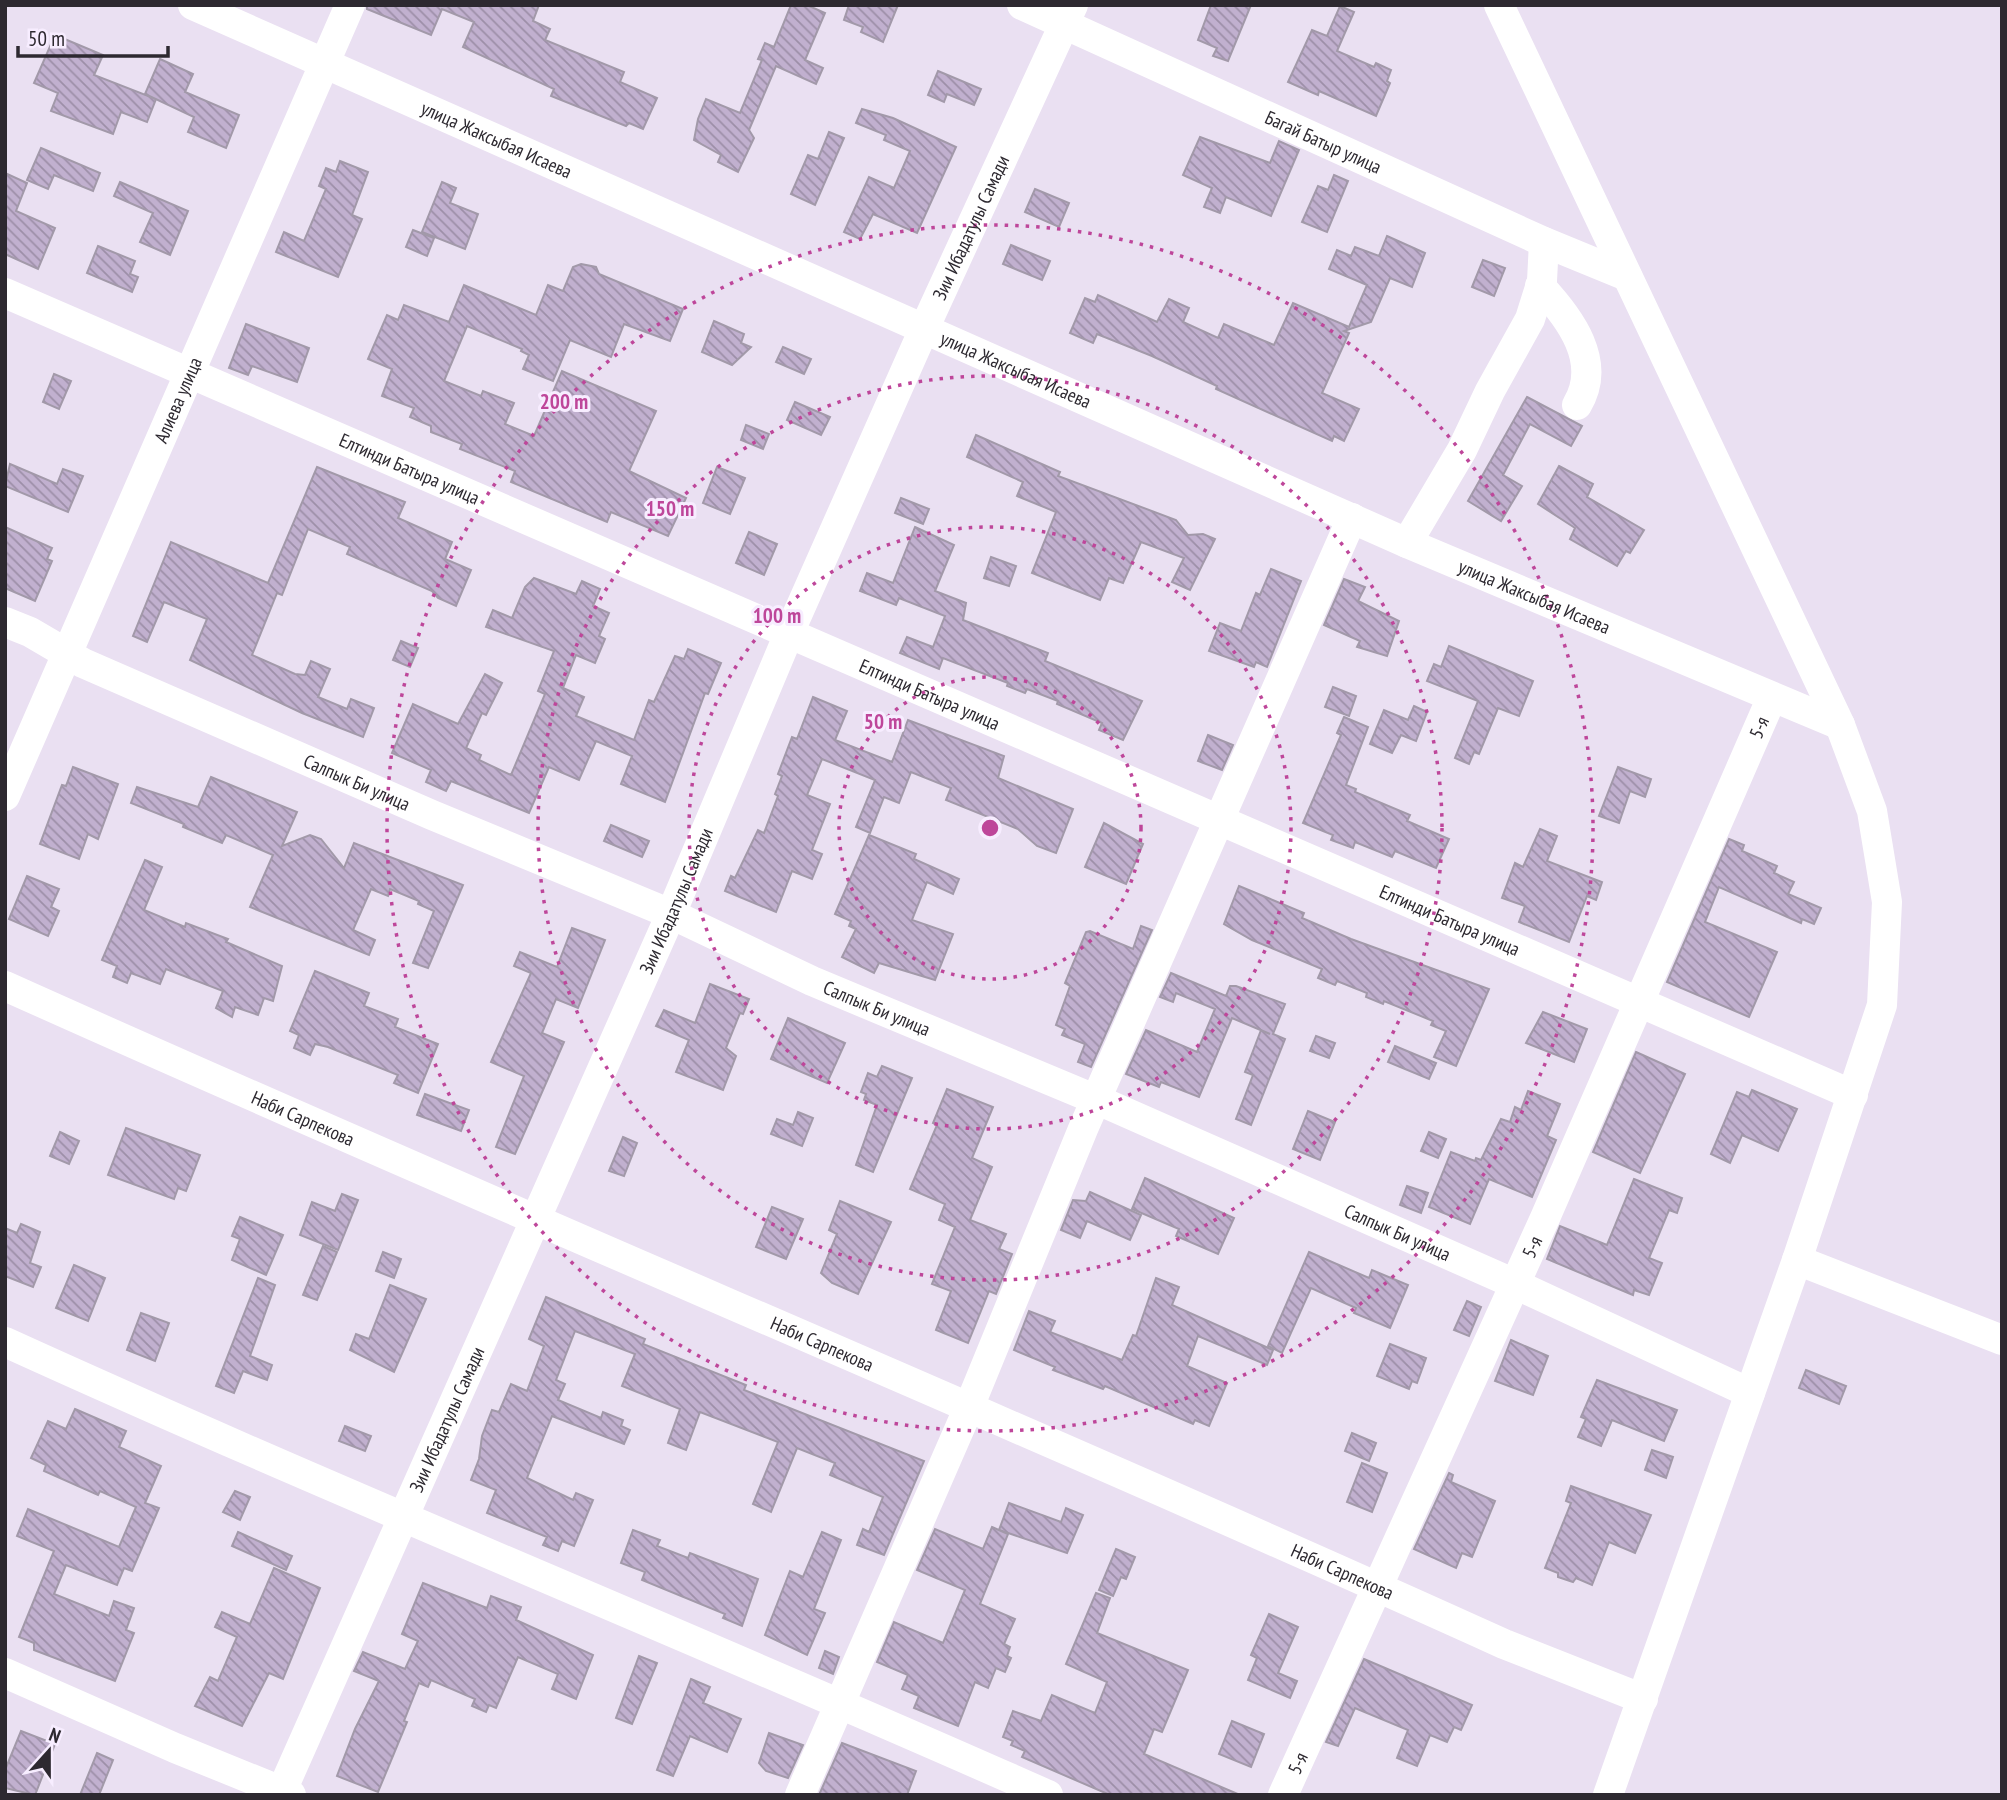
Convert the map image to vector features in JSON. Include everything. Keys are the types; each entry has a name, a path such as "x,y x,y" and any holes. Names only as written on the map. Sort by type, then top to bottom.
{"street":[{"name":"улица Жаксыбая Исаева","path":"193,5 1407,543 1840,725"},
{"name":"Алиева улица","path":"5,796 350,5"},
{"name":"Багай Батыр улица","path":"1022,5 1068,14 1544,242 1627,276"},
{"path":"1499,5 1840,725 1872,811 1887,902 1882,1005 1797,1260 1608,1795"},
{"name":"Зии Ибадатулы Самади","path":"284,1793 400,1517 671,914 789,632 1068,14"},
{"path":"1407,543 1462,450 1490,391 1530,319 1540,286 1544,242"},
{"path":"1540,286 1562,313 1586,357 1589,370 1587,388 1577,405"},
{"name":"Елтинди Батыра улица","path":"5,293 1853,1095"},
{"path":"800,1795 969,1407 1096,1099 1352,518"},
{"name":"Салпык Би улица","path":"5,622 69,653 83,663 432,815 671,914 812,981 1096,1099 1515,1284 1750,1393"},
{"name":"5-я","path":"1283,1795 1515,1284 1772,697"},
{"name":"Наби Сарпекова","path":"5,986 279,1109 536,1218 1504,1643 1643,1699"},
{"path":"1797,1260 2002,1340"},
{"path":"5,1342 400,1517 839,1702 1048,1795"},
{"path":"5,1673 284,1793"}],"building":[{"path":"367,5 539,5 533,21 550,29 545,40 624,72 620,82 657,98 643,129 629,123 626,126 551,96 554,89 463,47 474,22 442,9 431,35 367,9"},
{"path":"791,5 807,5 825,13 805,60 823,68 816,84 776,66 749,130 754,138 738,172 718,162 721,155 694,140 698,119 706,99 740,113 762,60 758,59 765,43 774,47"},
{"path":"849,5 898,5 883,42 861,32 863,27 844,20"},
{"path":"1211,5 1251,5 1228,61 1213,56 1217,48 1198,40"},
{"path":"1340,6 1354,12 1337,51 1374,67 1376,63 1391,70 1387,81 1390,83 1376,116 1319,91 1318,95 1288,82 1312,30 1327,36"},
{"path":"55,35 103,55 94,75 156,99 147,122 121,112 113,134 51,111 58,93 34,83"},
{"path":"160,59 193,74 185,92 239,115 226,148 188,132 194,117 145,94"},
{"path":"938,71 981,89 974,105 947,94 944,102 928,95"},
{"path":"862,109 893,118 956,147 917,233 873,214 860,239 844,232 869,177 894,188 910,151 884,140 886,135 856,123"},
{"path":"829,132 844,138 815,205 791,194 808,155 818,159"},
{"path":"1200,137 1270,163 1279,141 1299,150 1271,216 1226,197 1220,213 1204,207 1212,188 1183,175"},
{"path":"41,148 100,173 93,191 54,175 48,189 27,180"},
{"path":"340,161 368,172 352,215 362,219 338,277 276,252 284,232 304,241 326,189 319,186 326,168 336,172"},
{"path":"5,173 27,183 16,211 55,228 38,269 5,254"},
{"path":"1334,175 1348,181 1327,232 1302,222 1318,186 1328,190"},
{"path":"120,182 188,211 170,255 140,242 153,213 114,196"},
{"path":"442,182 456,188 450,203 478,214 465,249 422,232"},
{"path":"1035,189 1069,203 1059,227 1025,212"},
{"path":"413,230 434,238 427,256 406,247"},
{"path":"1387,236 1425,253 1412,287 1390,278 1371,322 1344,331 1349,333 1322,393 1359,409 1344,441 1334,436 1332,441 1216,389 1217,386 1152,356 1097,334 1093,343 1070,333 1085,298 1095,302 1098,295 1157,322 1169,299 1189,308 1183,322 1218,338 1224,324 1274,345 1293,303 1349,327 1367,285 1329,269 1337,250 1351,256 1355,247 1379,256"},
{"path":"1011,245 1050,261 1042,280 1003,264"},
{"path":"98,246 135,261 130,274 138,277 132,292 87,273"},
{"path":"1483,260 1505,268 1494,296 1472,287"},
{"path":"581,264 596,267 599,274 683,309 670,341 624,324 611,357 570,340 553,381 523,369 529,355 521,351 522,349 467,326 444,381 481,396 483,391 514,403 505,424 534,436 562,371 656,411 629,471 686,498 668,536 611,512 607,522 511,482 515,471 460,449 462,444 431,432 431,426 410,417 414,408 382,396 392,369 368,359 387,315 398,320 404,305 449,322 464,285 536,315 548,285 563,291 573,267"},
{"path":"714,321 744,334 741,343 751,347 732,365 702,352"},
{"path":"246,324 309,348 297,382 252,366 248,375 229,368"},
{"path":"783,347 811,359 804,374 776,362"},
{"path":"54,374 71,381 59,409 43,402"},
{"path":"1527,397 1582,426 1571,446 1530,424 1503,475 1522,486 1501,521 1468,501"},
{"path":"795,402 830,417 821,435 787,420"},
{"path":"746,425 769,434 763,449 741,440"},
{"path":"976,435 1060,472 1058,476 1176,520 1188,535 1203,534 1215,539 1190,590 1172,582 1184,558 1141,542 1123,583 1109,578 1100,600 1032,573 1056,512 1017,496 1023,482 967,457"},
{"path":"10,464 57,484 63,469 83,476 68,512 5,486"},
{"path":"1559,466 1593,484 1587,497 1644,530 1630,553 1626,551 1617,566 1570,539 1575,528 1538,504"},
{"path":"317,467 405,502 398,518 452,542 445,559 471,570 456,606 438,598 432,591 347,554 350,547 308,529 282,595 277,593 252,655 295,674 305,675 311,661 330,669 318,697 347,709 351,699 374,708 363,737 302,713 190,660 207,619 164,602 147,642 133,636 171,542 268,583"},
{"path":"717,467 745,478 730,514 703,503"},
{"path":"901,498 929,509 923,524 895,513"},
{"path":"5,527 52,548 47,559 52,561 35,601 5,588"},
{"path":"915,527 954,545 935,591 966,603 963,620 1048,653 1045,661 1142,701 1123,740 1099,730 1102,723 1057,704 1058,701 1027,689 1025,693 1007,686 1008,683 943,658 939,669 900,653 907,637 933,647 945,616 899,598 896,605 860,591 867,573 893,583"},
{"path":"749,532 777,544 764,575 736,563"},
{"path":"991,557 1016,566 1009,586 984,578"},
{"path":"1271,569 1301,581 1267,667 1256,662 1254,667 1209,651 1220,623 1241,631 1256,593 1260,595"},
{"path":"534,578 576,594 582,581 600,589 593,606 609,613 599,636 605,639 595,663 576,655 563,688 584,697 576,716 634,740 649,700 654,702 675,656 684,659 688,649 721,663 708,694 705,693 665,802 621,784 632,756 596,741 579,780 549,767 529,813 451,781 446,791 426,782 431,770 392,753 413,704 458,724 485,674 502,683 486,715 482,713 466,748 481,755 479,760 511,775 545,694 538,691 554,651 486,627 493,610 512,618 525,587"},
{"path":"1344,579 1365,587 1358,601 1399,621 1387,656 1357,647 1360,641 1324,625"},
{"path":"401,641 418,648 410,667 393,660"},
{"path":"1449,646 1533,681 1519,716 1498,708 1479,754 1474,752 1469,764 1455,758 1478,701 1427,681 1434,664 1441,667"},
{"path":"1333,687 1356,696 1349,716 1325,707"},
{"path":"813,697 847,711 835,740 892,762 908,720 1004,756 998,778 1073,809 1056,853 1037,846 1018,829 946,800 951,788 911,772 899,803 884,797 870,833 856,827 875,780 822,759 807,795 830,804 812,850 822,854 812,879 792,871 776,912 725,891 731,876 735,878 758,830 764,833 778,796 775,794 782,776 778,774 792,737 797,739"},
{"path":"1414,706 1427,712 1416,741 1401,735 1392,753 1370,744 1384,710 1408,720"},
{"path":"1344,717 1368,727 1346,785 1356,789 1355,792 1410,815 1407,821 1449,839 1436,868 1395,851 1392,857 1355,842 1353,848 1331,840 1333,835 1303,823 1341,735 1337,733"},
{"path":"1208,735 1233,745 1222,770 1198,761"},
{"path":"73,767 118,784 98,839 88,834 79,859 40,844 62,785 66,786"},
{"path":"1618,767 1651,779 1645,797 1630,791 1619,823 1599,816"},
{"path":"211,777 297,812 282,846 310,835 321,839 344,868 354,843 463,885 428,968 413,963 434,911 418,904 419,901 390,889 388,896 371,889 353,930 375,940 369,955 250,907 273,855 226,835 222,843 183,827 184,824 131,803 137,787 198,807"},
{"path":"1104,823 1143,844 1126,884 1085,867"},
{"path":"611,825 649,841 642,857 604,841"},
{"path":"1540,829 1557,836 1547,861 1602,882 1596,900 1587,896 1569,942 1519,922 1525,906 1502,898 1515,863 1523,867"},
{"path":"869,835 916,854 914,859 959,879 953,894 927,882 912,920 953,934 935,980 879,963 874,973 842,957 856,929 849,926 851,921 835,914"},
{"path":"1729,839 1744,845 1742,851 1777,866 1774,873 1794,882 1788,894 1821,908 1814,924 1802,919 1801,923 1719,887 1705,922 1777,952 1749,1017 1667,982"},
{"path":"145,860 162,867 144,910 185,927 186,923 228,939 226,942 282,966 273,1001 264,998 258,1015 235,1007 232,1017 216,1008 223,991 166,969 160,984 131,973 127,983 113,977 117,966 102,960"},
{"path":"27,876 59,889 51,907 59,911 48,936 9,919"},
{"path":"1239,886 1304,913 1302,918 1351,939 1489,989 1456,1066 1434,1057 1446,1031 1431,1025 1433,1021 1384,1001 1383,1004 1366,997 1367,993 1337,981 1335,985 1318,978 1322,969 1252,940 1224,924"},
{"path":"1141,926 1152,930 1091,1067 1078,1062 1085,1044 1062,1035 1065,1029 1056,1025 1070,986 1065,983 1086,932 1090,931 1133,949"},
{"path":"572,928 605,940 578,1008 556,999 542,1033 564,1042 515,1154 496,1147 524,1076 491,1062 531,973 514,966 520,952 557,967"},
{"path":"315,971 369,993 364,1006 398,1019 395,1027 438,1044 418,1093 394,1083 398,1075 328,1047 315,1044 310,1055 294,1048 299,1035 290,1031"},
{"path":"1171,973 1226,996 1230,986 1236,986 1285,1004 1273,1034 1285,1039 1251,1125 1236,1119 1253,1075 1245,1072 1261,1030 1232,1018 1199,1097 1161,1082 1159,1087 1126,1074 1146,1030 1197,1052 1215,1009 1176,993 1173,1002 1160,997"},
{"path":"710,984 749,999 743,1014 740,1013 726,1048 736,1056 723,1090 676,1072 689,1040 656,1026 664,1010 695,1023"},
{"path":"1543,1012 1587,1029 1574,1062 1526,1043"},
{"path":"788,1018 845,1043 827,1083 771,1059"},
{"path":"1316,1036 1335,1043 1329,1058 1310,1051"},
{"path":"1395,1046 1436,1063 1429,1079 1388,1062"},
{"path":"1636,1052 1685,1074 1640,1173 1593,1152"},
{"path":"882,1066 912,1078 873,1172 856,1165 877,1105 864,1100 866,1094 861,1092 868,1073 877,1077"},
{"path":"947,1089 993,1107 972,1158 992,1167 970,1220 1006,1234 999,1249 1012,1254 996,1294 989,1291 968,1343 936,1330 951,1291 932,1284 955,1227 939,1220 945,1204 910,1189 937,1125 933,1123"},
{"path":"1752,1090 1797,1109 1778,1151 1742,1135 1730,1163 1711,1154 1737,1092 1749,1097"},
{"path":"1528,1091 1560,1104 1547,1136 1556,1140 1532,1197 1489,1179 1470,1224 1429,1207 1451,1152 1475,1161 1476,1158 1481,1160 1501,1119 1510,1122 1515,1107 1521,1110"},
{"path":"425,1094 469,1110 461,1131 417,1115"},
{"path":"1308,1111 1335,1122 1320,1160 1293,1149"},
{"path":"798,1112 813,1118 802,1146 771,1134 777,1119 793,1125"},
{"path":"126,1128 200,1155 186,1191 178,1188 174,1199 108,1175"},
{"path":"60,1132 79,1141 69,1164 50,1156"},
{"path":"1429,1132 1446,1139 1438,1158 1421,1151"},
{"path":"623,1137 637,1143 624,1176 609,1171"},
{"path":"1145,1178 1234,1218 1218,1254 1176,1236 1179,1229 1132,1209"},
{"path":"1634,1179 1682,1198 1677,1213 1669,1210 1649,1258 1662,1263 1649,1295 1634,1290 1633,1295 1547,1259 1560,1226 1607,1245"},
{"path":"1407,1186 1428,1193 1421,1213 1400,1205"},
{"path":"1090,1192 1141,1215 1130,1240 1087,1221 1080,1238 1061,1230 1073,1200 1086,1201"},
{"path":"342,1194 358,1200 338,1250 300,1235 312,1202 335,1211"},
{"path":"840,1201 891,1222 858,1294 832,1283 821,1273 837,1234 829,1230"},
{"path":"772,1207 803,1219 786,1259 756,1247"},
{"path":"240,1217 283,1235 266,1275 232,1260 240,1239 232,1236"},
{"path":"21,1224 40,1232 30,1263 41,1267 33,1287 5,1276 5,1228 17,1233"},
{"path":"323,1246 337,1252 317,1300 303,1295"},
{"path":"383,1252 401,1259 394,1278 376,1271"},
{"path":"1309,1252 1369,1278 1372,1270 1408,1285 1390,1328 1354,1313 1356,1308 1311,1288 1282,1353 1268,1346"},
{"path":"74,1265 105,1278 88,1321 56,1308"},
{"path":"258,1278 275,1285 250,1356 272,1365 267,1380 243,1371 234,1393 216,1386"},
{"path":"1156,1278 1179,1287 1172,1305 1273,1350 1267,1365 1198,1336 1187,1366 1227,1383 1209,1426 1195,1420 1193,1424 1105,1386 1103,1389 1053,1370 1055,1367 1014,1350 1029,1311 1055,1321 1050,1332 1122,1360 1133,1335 1136,1336"},
{"path":"390,1285 426,1299 394,1372 350,1350 356,1334 369,1339"},
{"path":"546,1297 645,1339 643,1344 746,1385 744,1390 924,1461 884,1555 857,1545 863,1529 869,1532 883,1497 830,1475 835,1463 797,1448 771,1512 753,1504 778,1442 700,1412 686,1450 668,1443 680,1409 622,1386 635,1354 575,1331 556,1380 565,1384 558,1400 601,1418 603,1412 623,1420 621,1426 630,1430 624,1444 552,1416 527,1478 573,1500 576,1493 593,1500 574,1546 562,1541 558,1551 543,1545 547,1537 487,1513 496,1490 471,1480 479,1459 482,1436 492,1410 499,1412 511,1384 527,1391 544,1346 529,1339"},
{"path":"1467,1301 1481,1307 1469,1336 1454,1330"},
{"path":"141,1313 169,1323 155,1361 127,1350"},
{"path":"1511,1340 1548,1356 1533,1395 1495,1381"},
{"path":"1390,1344 1426,1358 1417,1383 1412,1381 1409,1389 1377,1376"},
{"path":"1806,1370 1846,1386 1839,1404 1799,1388"},
{"path":"1597,1380 1677,1410 1664,1441 1612,1420 1601,1446 1578,1437 1586,1419 1581,1417"},
{"path":"75,1409 126,1431 119,1447 161,1466 145,1503 159,1508 132,1571 124,1568 117,1585 66,1565 54,1594 109,1616 114,1601 134,1608 126,1630 134,1633 115,1681 34,1650 34,1643 19,1637 54,1551 17,1536 28,1509 119,1547 136,1507 100,1491 98,1495 44,1471 46,1465 31,1458 48,1421 66,1429"},
{"path":"345,1426 371,1436 365,1451 339,1441"},
{"path":"1352,1433 1376,1443 1369,1461 1345,1451"},
{"path":"1652,1450 1673,1457 1666,1478 1645,1470"},
{"path":"1362,1463 1387,1473 1372,1512 1347,1502"},
{"path":"1449,1473 1453,1475 1451,1482 1495,1501 1472,1557 1462,1553 1456,1568 1414,1549"},
{"path":"1571,1486 1651,1515 1635,1553 1609,1542 1592,1585 1576,1578 1573,1582 1558,1577 1558,1573 1545,1568 1571,1503 1566,1501"},
{"path":"235,1491 250,1497 240,1520 223,1512"},
{"path":"1009,1503 1061,1522 1066,1508 1083,1515 1067,1553 999,1530"},
{"path":"992,1527 1008,1534 980,1604 1015,1619 1004,1644 1010,1647 1007,1656 1011,1658 1005,1672 996,1668 988,1688 975,1682 958,1726 914,1708 919,1696 902,1689 908,1675 877,1662 894,1622 943,1643 965,1590 917,1570 935,1529 983,1549"},
{"path":"633,1530 660,1540 657,1546 688,1558 690,1553 758,1579 742,1626 723,1618 725,1614 642,1580 645,1572 621,1563"},
{"path":"238,1532 292,1556 286,1570 232,1546"},
{"path":"822,1532 841,1540 814,1609 825,1613 807,1655 765,1635 790,1571 803,1577"},
{"path":"1116,1549 1135,1557 1126,1579 1121,1577 1113,1596 1099,1590"},
{"path":"274,1568 320,1588 283,1679 269,1673 242,1726 195,1706 210,1677 218,1681 237,1637 215,1627 222,1612 250,1624"},
{"path":"423,1583 487,1608 491,1596 521,1607 516,1620 593,1655 576,1699 552,1689 558,1674 518,1657 496,1708 489,1705 486,1712 472,1706 475,1699 431,1680 428,1687 419,1683 404,1721 407,1722 378,1792 337,1776 355,1729 379,1681 354,1671 363,1652 405,1669 418,1641 402,1634"},
{"path":"1096,1593 1110,1598 1097,1633 1188,1670 1162,1732 1154,1729 1144,1754 1240,1795 1110,1795 1022,1757 1025,1751 1011,1745 1013,1741 1003,1737 1013,1711 1041,1721 1052,1695 1095,1713 1107,1682 1066,1664"},
{"path":"1269,1614 1298,1627 1278,1673 1297,1681 1290,1698 1248,1680 1257,1658 1251,1655"},
{"path":"825,1651 839,1657 833,1674 819,1668"},
{"path":"639,1656 657,1663 632,1724 616,1718"},
{"path":"1364,1659 1472,1705 1461,1730 1454,1727 1447,1742 1430,1735 1417,1766 1397,1758 1408,1730 1355,1708 1338,1746 1326,1742"},
{"path":"691,1679 710,1687 703,1703 741,1719 727,1752 690,1736 673,1776 657,1770"},
{"path":"1232,1721 1264,1734 1251,1767 1219,1754"},
{"path":"21,1731 55,1744 35,1795 5,1788 5,1770"},
{"path":"769,1733 803,1745 788,1778 766,1771 759,1763"},
{"path":"842,1743 916,1771 907,1795 819,1795"},
{"path":"97,1753 113,1760 99,1795 80,1795"}]}
